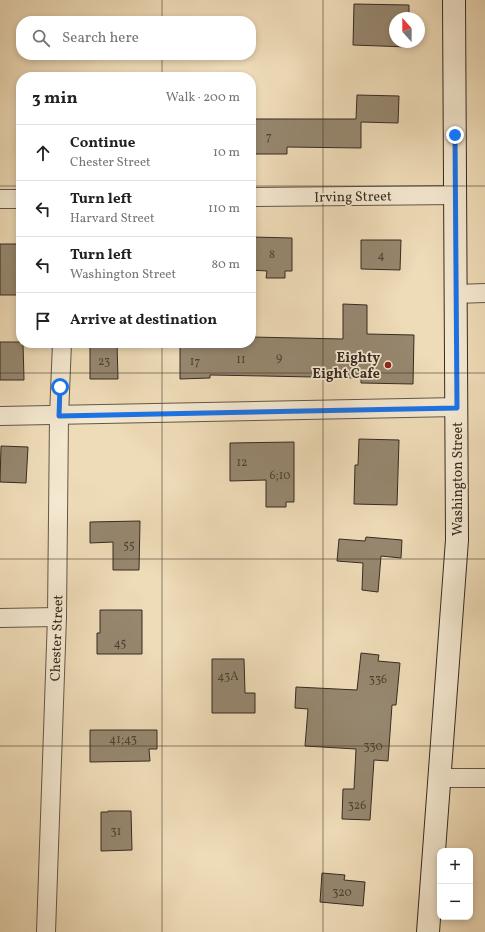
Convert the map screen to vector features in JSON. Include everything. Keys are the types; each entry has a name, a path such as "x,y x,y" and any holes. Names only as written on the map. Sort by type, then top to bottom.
{"main road":[{"name":"Washington Street","path":"428,932 457,540 454,0"}],"street":[{"name":"Irving Street","path":"256,196 456,195"},
{"path":"0,199 16,199"},
{"path":"456,294 485,293"},
{"name":"Chester Street","path":"46,932 57,617 59,416 62,348"},
{"path":"0,416 457,408"},
{"path":"0,618 57,617"},
{"path":"440,778 485,778"}],"building":[{"path":"354,4 409,5 409,12 389,12 389,46 353,45"},
{"path":"357,95 399,96 398,123 361,122 361,148 287,147 287,154 256,154 256,119 356,119"},
{"path":"256,237 292,238 292,271 285,271 285,278 266,278 267,271 256,270"},
{"path":"361,240 401,240 400,270 361,269"},
{"path":"0,244 16,244 16,295 0,295"},
{"path":"343,304 367,305 367,334 414,335 413,384 361,383 361,378 210,375 210,378 180,379 180,348 256,348 256,337 343,339"},
{"path":"0,342 16,342 16,348 23,348 24,380 0,380"},
{"path":"90,348 117,348 118,379 90,379"},
{"path":"359,439 399,440 397,505 354,504 355,465 358,465"},
{"path":"294,442 294,502 286,502 286,507 266,507 266,480 230,481 230,443"},
{"path":"1,446 28,447 26,483 0,482"},
{"path":"140,521 139,570 113,570 113,542 90,543 90,522"},
{"path":"366,537 402,540 401,558 381,556 378,592 362,590 363,563 337,561 339,539 365,541"},
{"path":"100,610 142,610 142,654 97,654 97,633 100,633"},
{"path":"361,653 379,655 378,661 400,663 396,705 392,705 388,761 374,760 370,820 342,819 343,789 354,789 356,749 305,746 308,709 295,708 296,687 357,690"},
{"path":"212,659 244,659 245,693 255,693 255,713 212,713"},
{"path":"90,730 157,730 157,749 149,749 150,761 90,762"},
{"path":"131,811 132,850 101,851 101,812"},
{"path":"322,873 345,875 344,880 365,882 363,906 320,902"}],"place":[{"name":"Eighty Eight Cafe","path":"388,365"}],"route":[{"path":"60,387 59,416 457,408 455,135"}]}
